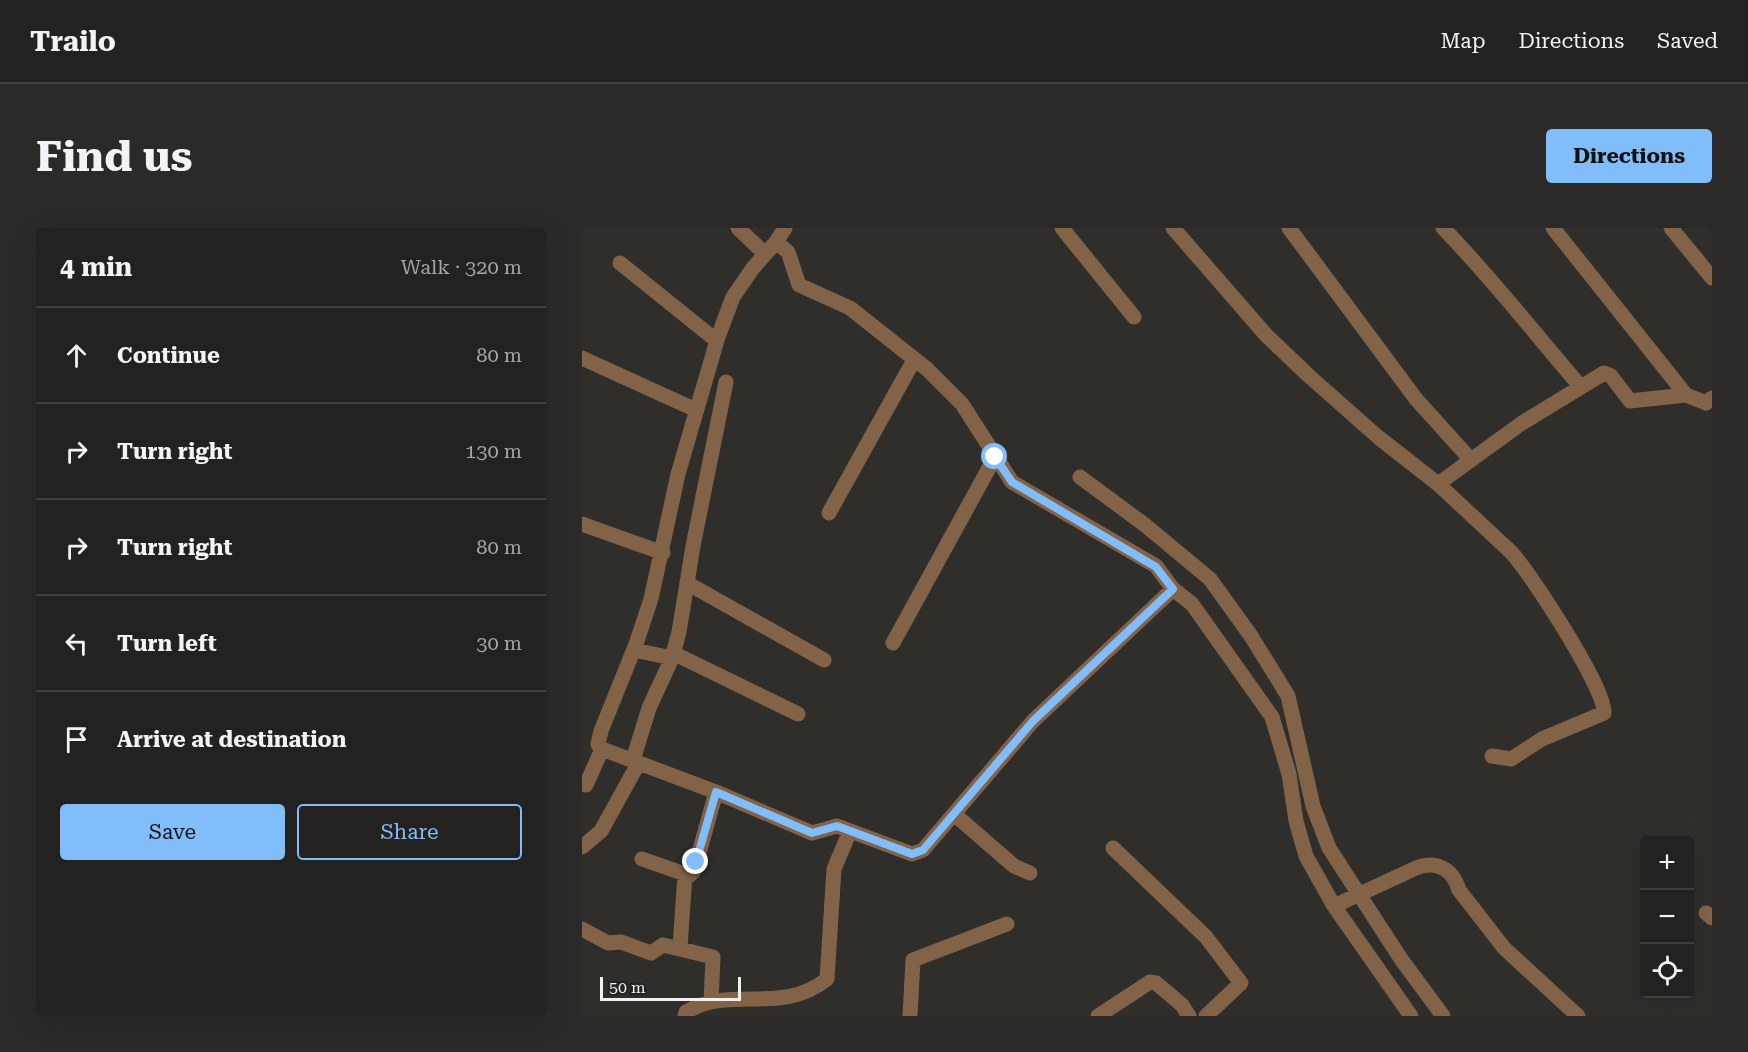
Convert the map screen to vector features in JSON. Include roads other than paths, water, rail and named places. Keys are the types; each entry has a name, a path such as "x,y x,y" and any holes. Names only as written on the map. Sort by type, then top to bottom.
{"street":[{"path":"738,228 765,254"},
{"path":"785,228 782,247 799,285 850,308 882,331 898,348 946,386 962,404 1012,482 1157,565 1173,589 1192,604 1272,717 1293,756 1329,848 1346,901 1411,1016"},
{"path":"1062,228 1134,317"},
{"path":"1173,228 1266,335 1369,430 1438,484 1522,563 1596,687 1604,713 1542,739 1511,759 1492,756"},
{"path":"1289,228 1416,399 1470,460"},
{"path":"1443,228 1478,264 1504,299 1581,387"},
{"path":"1553,228 1598,280 1686,395"},
{"path":"1671,228 1712,278"},
{"path":"782,247 765,254 733,297 717,340 678,474 663,553 639,651 601,731 598,744 604,750 716,792 812,833 837,826 912,854 923,850 1033,721 1173,589"},
{"path":"620,263 717,340"},
{"path":"582,358 696,410"},
{"path":"829,513 914,360"},
{"path":"1438,484 1522,423 1604,373 1611,376 1630,401 1686,395 1706,403 1712,398"},
{"path":"582,847 601,831 633,761 649,708 671,656 687,583 712,438 726,382"},
{"path":"692,431 712,438"},
{"path":"893,643 995,457"},
{"path":"1080,477 1210,579 1257,646 1288,696 1296,820 1306,856 1443,1016"},
{"path":"582,524 663,553"},
{"path":"1157,565 1170,549"},
{"path":"687,583 824,660"},
{"path":"639,651 671,656 798,714"},
{"path":"582,784 586,785 604,750"},
{"path":"642,859 690,875 694,871 716,792"},
{"path":"954,814 1014,866 1030,873"},
{"path":"685,1016 686,1012 701,1003 747,998 775,1008 816,988 827,979 834,869 850,831"},
{"path":"1113,848 1206,937 1241,983 1206,1016"},
{"path":"1346,901 1428,863 1451,873 1459,890 1504,948 1578,1016"},
{"path":"680,948 685,874"},
{"path":"910,1016 910,965 913,960 1007,924"},
{"path":"582,929 608,943 621,942 651,953 663,945 713,957 711,1002"},
{"path":"1098,1016 1150,982 1156,982 1182,1005 1189,1016"}]}
